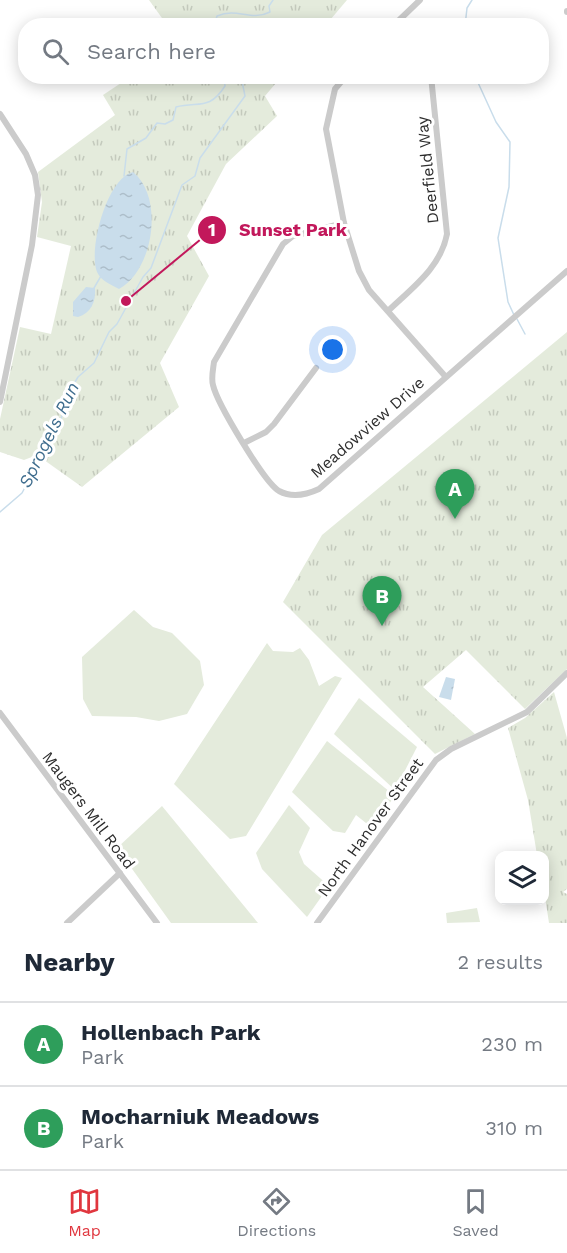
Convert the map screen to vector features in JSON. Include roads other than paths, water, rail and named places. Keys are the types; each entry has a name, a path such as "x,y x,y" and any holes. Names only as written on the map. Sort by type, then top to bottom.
{"street":[{"path":"401,18 420,0"},
{"path":"339,84 335,88 326,129 344,223 359,271 369,290 445,376"},
{"name":"Deerfield Way","path":"389,310 435,264 445,244 447,234 432,84"},
{"path":"0,114 26,154 35,175 38,195 32,246 0,402"},
{"name":"Meadowview Drive","path":"344,223 293,237 283,244 275,253 214,362 212,377 216,393 260,472 277,490 294,495 319,489 567,271"},
{"path":"244,443 266,432 274,424 316,368"},
{"name":"North Hanover Street","path":"317,923 436,760 451,749 517,718 542,700 567,673"},
{"name":"Maugers Mill Road","path":"0,713 157,923"},
{"path":"67,923 120,873"}],"water":[{"path":"133,172 143,184 149,199 152,216 151,234 140,267 131,280 119,289 106,282 97,272 95,248 108,200 115,187 124,177"},
{"path":"86,287 95,288 92,306 83,315 73,316 73,302"},
{"path":"446,677 455,679 451,700 439,697"}],"waterway":[{"name":"Sprogels Run","path":"216,18 231,13 263,15 270,12 269,6 273,0"},
{"path":"466,18 467,8 472,0"},
{"path":"124,176 127,149 146,138 157,123 165,124 173,120 176,107 209,102 219,94 225,84"},
{"name":"Sprogels Run","path":"0,512 22,493 60,422 69,392 78,377 94,363 109,332 117,324 143,277 151,268 182,185 195,176 200,158 245,96 243,84"},
{"path":"479,84 496,122 510,142 509,187 498,238 508,302 514,315"},
{"path":"94,288 101,276"},
{"path":"517,319 525,334"}],"place":[{"name":"Sunset Park","path":"126,301"},
{"name":"Hollenbach Park","path":"455,519"},
{"name":"Mocharniuk Meadows","path":"382,626"}]}
